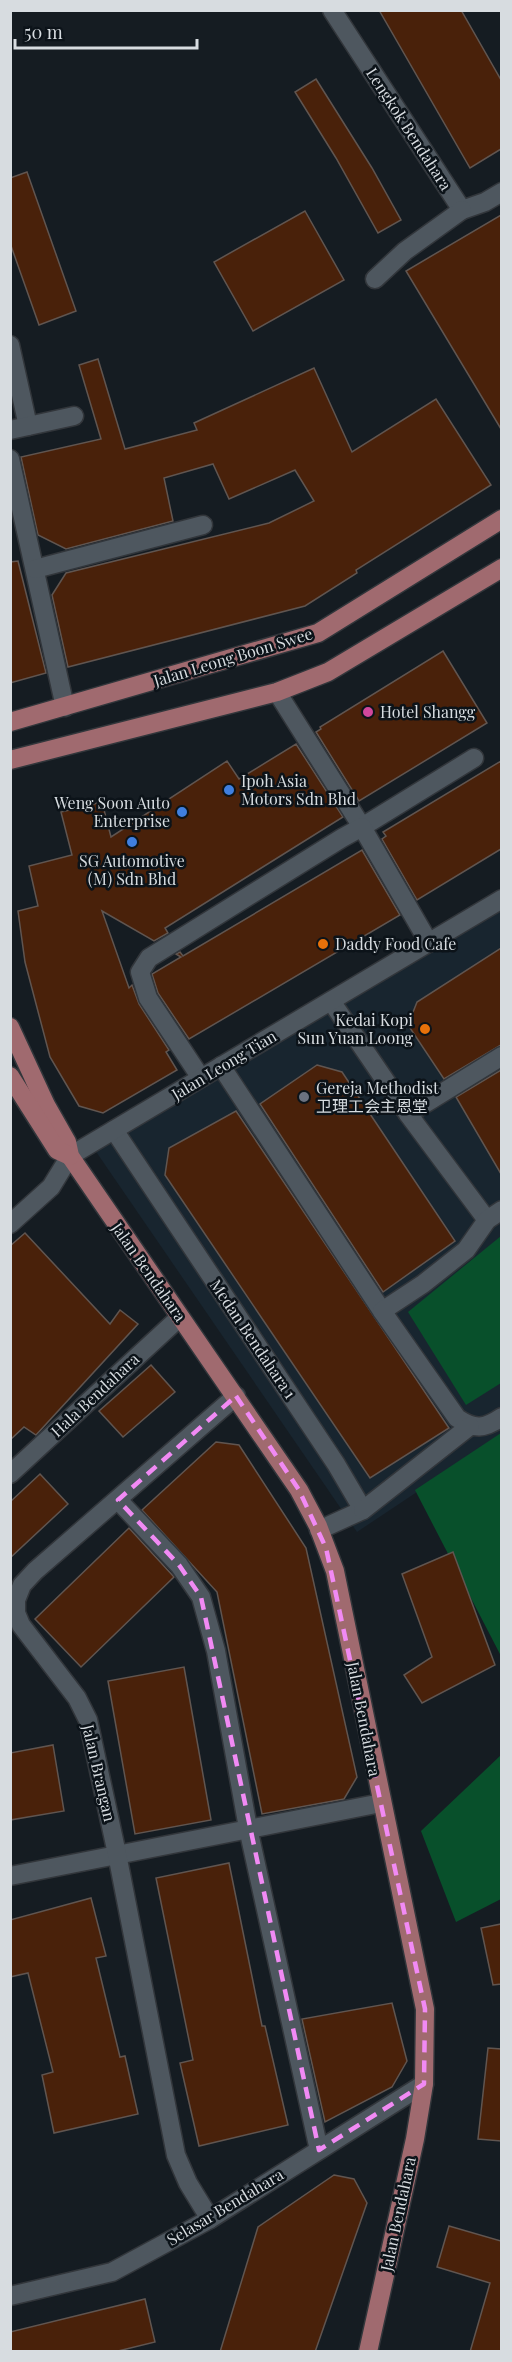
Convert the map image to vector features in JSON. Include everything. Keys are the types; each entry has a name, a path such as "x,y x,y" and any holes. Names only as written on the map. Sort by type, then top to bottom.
{"main road":[{"name":"Jalan Leong Boon Swee","path":"10,722 318,633 501,519"},
{"path":"10,760 278,692 328,672 501,568"},
{"name":"Jalan Bendahara","path":"10,1028 46,1106 67,1142 70,1156 299,1490 319,1530 335,1571 425,2009 424,2084 415,2139 369,2352"},
{"name":"Jalan Bendahara","path":"10,1076 57,1150 70,1156"}],"street":[{"name":"Lengkok Bendahara","path":"332,10 462,210"},
{"path":"375,279 405,251 462,210 485,202 501,192"},
{"path":"10,345 20,428 74,416"},
{"path":"10,459 65,707"},
{"path":"35,569 203,525"},
{"path":"278,692 362,827 429,943"},
{"path":"201,1078 148,998 140,972 149,958 474,758"},
{"name":"Jalan Leong Tian","path":"70,1156 501,899"},
{"path":"331,1001 408,1114 494,1215 466,1250 423,1284 382,1311"},
{"path":"408,1114 501,1056"},
{"path":"221,1066 382,1311 457,1418 470,1426 489,1426 501,1417"},
{"name":"Medan Bendahara 1","path":"114,1130 330,1454 363,1510"},
{"path":"10,1224 51,1187 70,1156"},
{"name":"Hala Bendahara","path":"10,1474 180,1317"},
{"name":"Jalan Brangan","path":"210,2219 188,2183 176,2155 117,1854 88,1720 77,1698 21,1625 16,1613 16,1600 22,1585 35,1571 236,1396"},
{"path":"319,1530 363,1510 470,1426"},
{"path":"117,1500 179,1565 201,1597 216,1651 248,1828 319,2150"},
{"path":"10,1876 381,1803"},
{"name":"Selasar Bendahara","path":"10,2296 112,2272 210,2219 424,2084"}],"highlighted area":[{"path":"236,1396 299,1490 326,1548 425,2009 426,2048 424,2084 319,2150 201,1597 179,1565 118,1500"}],"shaded area":[{"path":"501,892 501,1436 357,1532 88,1140"}],"green space":[{"path":"501,1236 501,1383 466,1405 408,1312"},
{"path":"501,1433 501,1656 415,1490"},
{"path":"501,1755 501,1899 456,1922 421,1831"}],"building":[{"path":"379,10 461,10 501,80 501,149 470,168"},
{"path":"316,79 372,168 401,220 378,233 336,158 295,92"},
{"path":"27,172 76,311 39,325 10,243 10,178"},
{"path":"305,211 344,280 253,331 214,262"},
{"path":"501,215 501,429 406,271"},
{"path":"98,359 125,449 197,430 194,423 314,368 352,452 436,399 491,485 356,570 357,573 305,606 68,667 52,595 66,573 269,523 314,501 295,470 229,499 213,464 164,478 173,521 66,549 38,535 21,457 101,439 79,365"},
{"path":"18,561 46,673 10,683 10,562"},
{"path":"443,651 487,723 359,801 316,732 321,729 320,727"},
{"path":"296,744 343,817 165,928 168,933 154,941 102,911 129,988 132,985 139,1004 169,1050 166,1052 177,1070 103,1113 79,1106 50,1057 25,962 18,911 38,906 29,866 72,855 61,812 102,802 111,837 227,761 239,779"},
{"path":"501,761 501,849 417,900 382,839 386,836 383,832"},
{"path":"362,850 400,915 189,1039 158,993 152,974 181,957 176,954 180,952 183,956"},
{"path":"501,948 501,1045 444,1079 408,1025 417,1002"},
{"path":"317,1065 342,1072 455,1241 383,1292 260,1104"},
{"path":"501,1070 501,1174 456,1097"},
{"path":"236,1111 449,1428 370,1478 165,1175 169,1148"},
{"path":"25,1233 110,1324 120,1310 138,1324 36,1435 24,1427 10,1440 10,1246"},
{"path":"151,1365 175,1392 123,1437 99,1411"},
{"path":"216,1442 239,1445 306,1548 357,1777 344,1799 262,1814 217,1592 142,1510"},
{"path":"40,1474 68,1504 10,1558 10,1502"},
{"path":"129,1528 174,1577 81,1667 35,1619"},
{"path":"453,1552 495,1665 422,1703 404,1675 432,1657 402,1574"},
{"path":"184,1667 211,1820 135,1834 108,1681"},
{"path":"53,1745 64,1811 10,1820 10,1753"},
{"path":"229,1863 262,2026 265,2026 288,2125 199,2146 180,2063 193,2060 156,1878"},
{"path":"91,1898 106,1956 96,1958 120,2057 125,2056 138,2114 54,2133 42,2075 53,2072 28,1973 10,1977 10,1920"},
{"path":"501,1924 501,1984 493,1985 481,1928"},
{"path":"392,2003 407,2061 392,2087 325,2122 302,2019"},
{"path":"488,2048 501,2049 501,2141 478,2139"},
{"path":"334,2175 354,2179 367,2203 315,2352 220,2352 258,2227"},
{"path":"449,2226 501,2241 501,2352 470,2352 490,2283 437,2267"},
{"path":"145,2299 155,2342 114,2352 10,2352 10,2332"}],"place":[{"name":"Hotel Shangg","path":"368,712"},
{"name":"Ipoh Asia Motors Sdn Bhd","path":"229,790"},
{"name":"Weng Soon Auto Enterprise","path":"182,812"},
{"name":"SG Automotive (M) Sdn Bhd","path":"132,842"},
{"name":"Daddy Food Cafe","path":"323,944"},
{"name":"Kedai Kopi Sun Yuan Loong","path":"425,1029"},
{"name":"Gereja Methodist 卫理工会主恩堂","path":"304,1097"}]}
